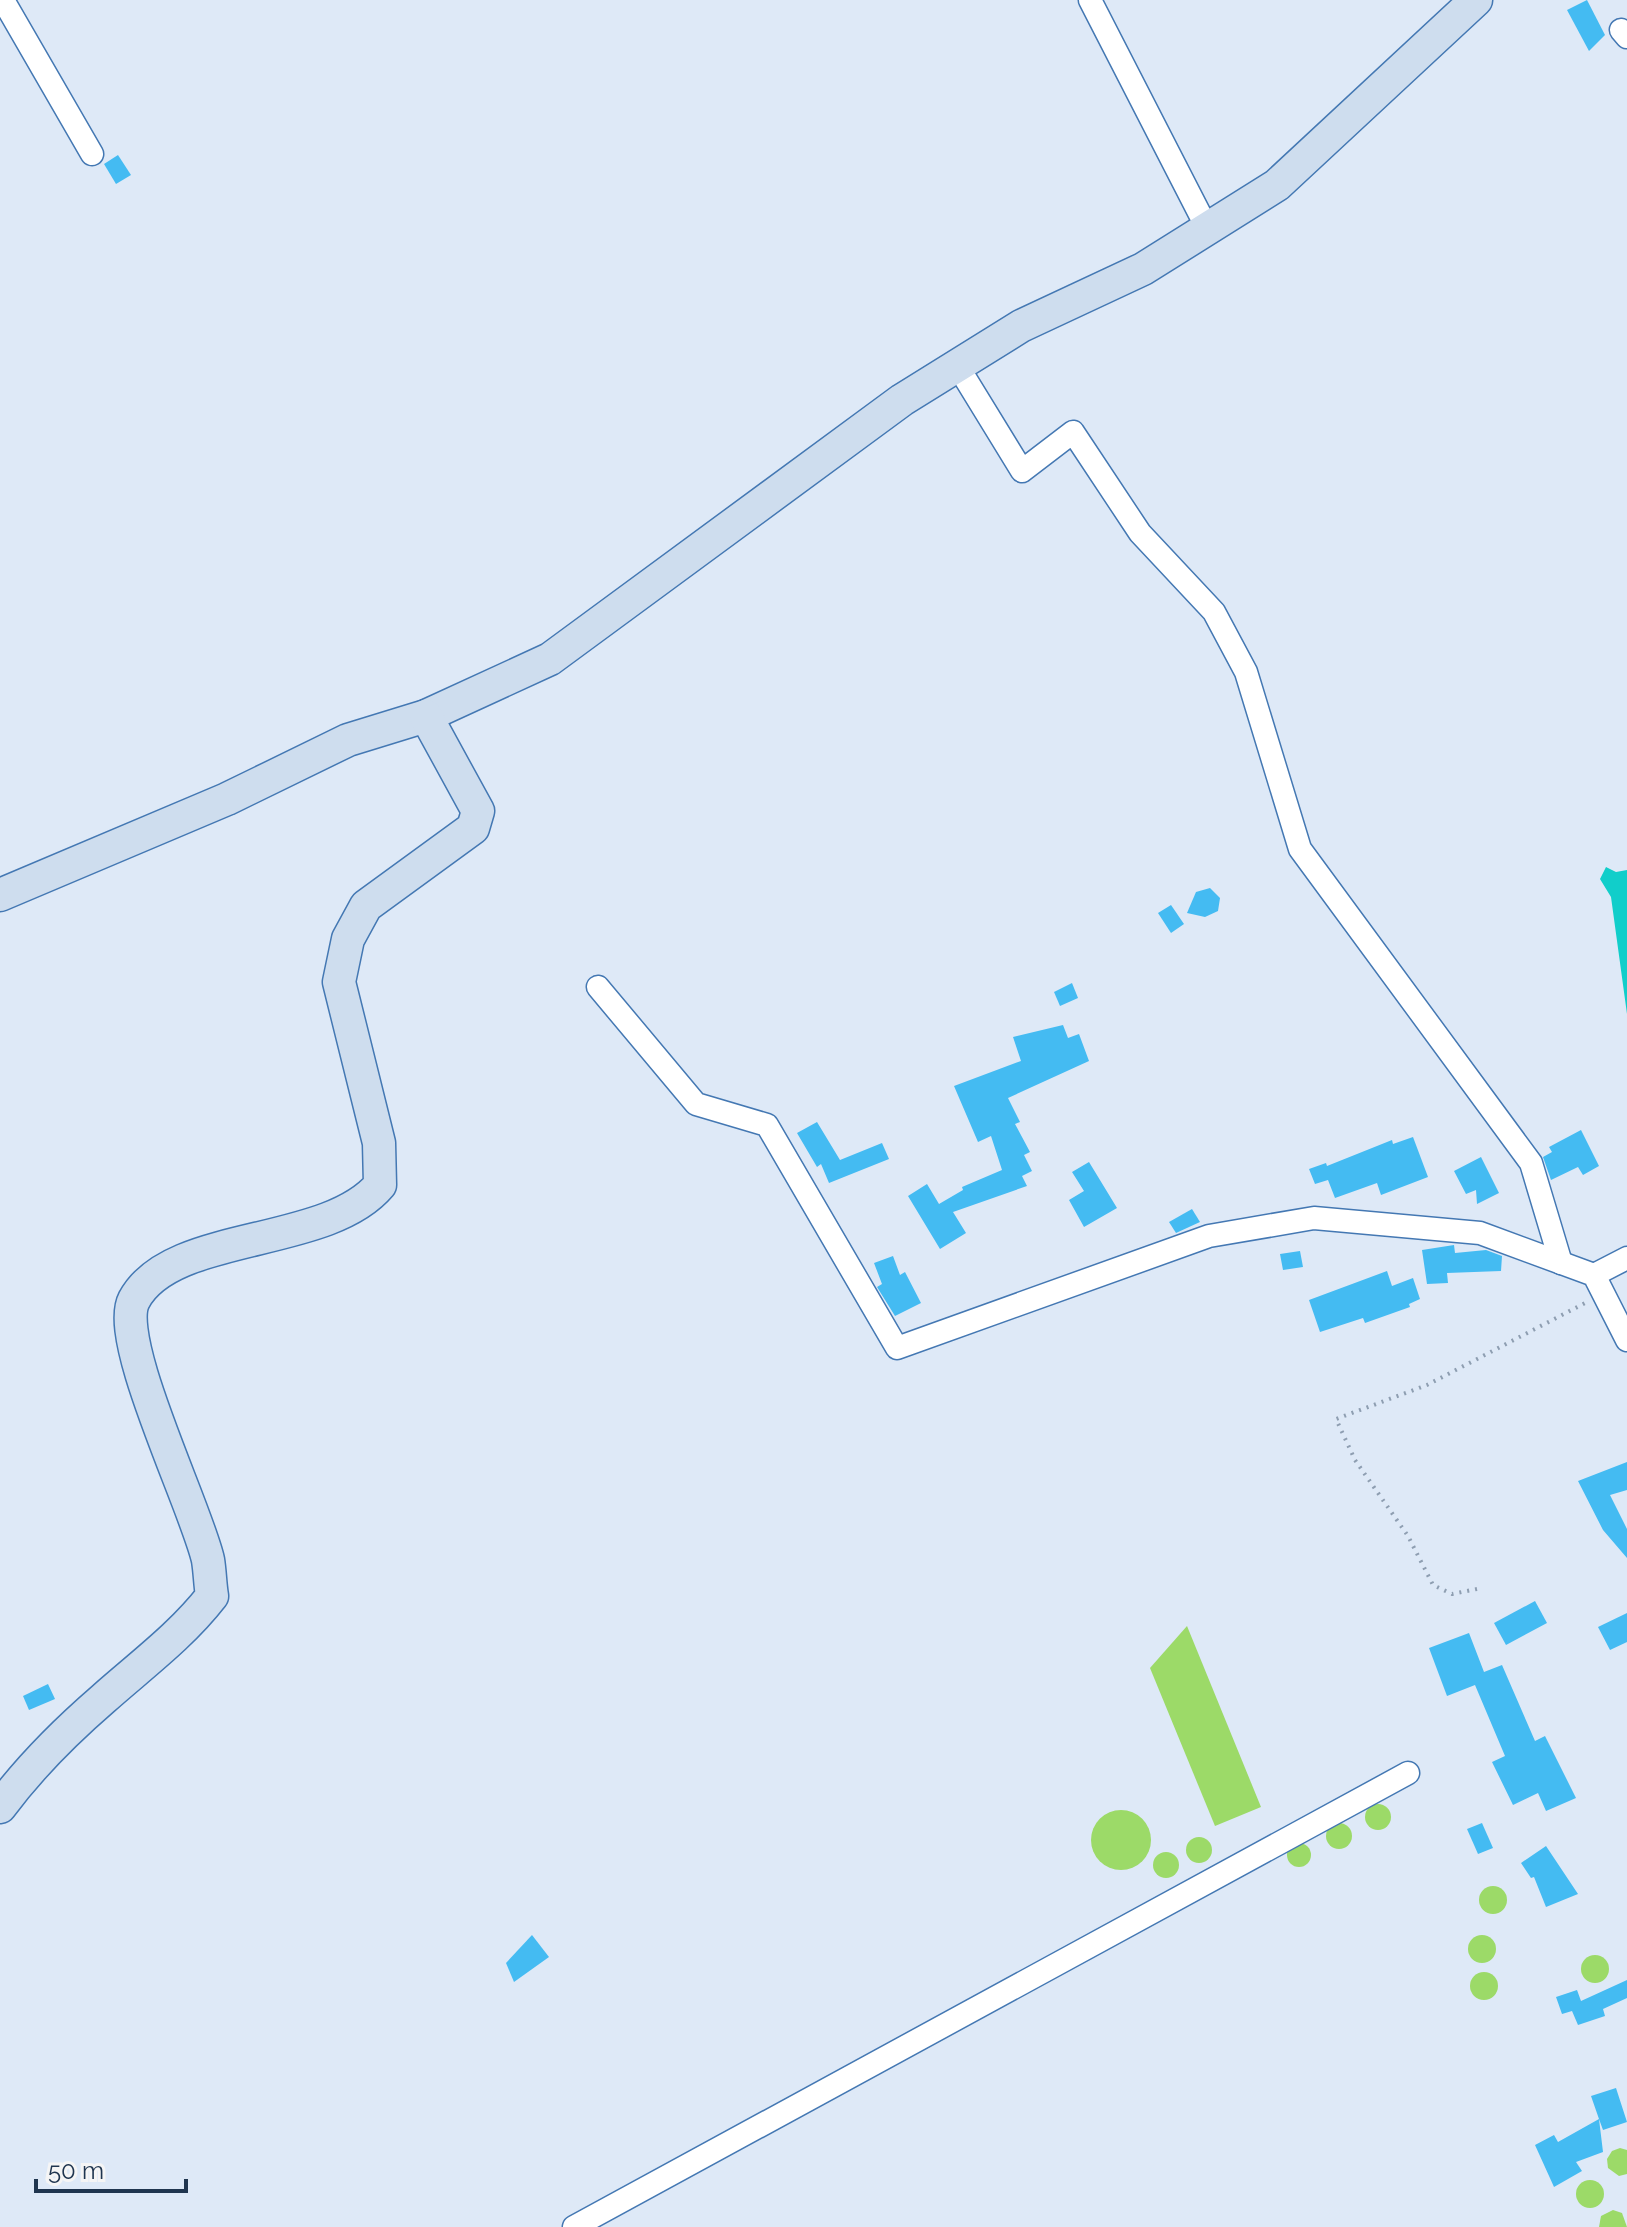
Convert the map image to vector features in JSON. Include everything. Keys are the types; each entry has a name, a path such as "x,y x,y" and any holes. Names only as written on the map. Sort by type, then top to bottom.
{"street":[{"path":"3,0 92,154"},
{"path":"1090,0 1207,228"},
{"path":"0,895 227,799 348,740 426,716 550,659 902,400 1021,326 1143,269 1277,185 1476,0"},
{"path":"957,365 1022,471 1073,432 1140,533 1214,612 1246,672 1300,849 1531,1163 1561,1263"},
{"path":"0,1807 32,1768 99,1702 183,1630 212,1596 207,1559 165,1443 131,1333 130,1309 144,1282 183,1261 335,1216 366,1202 380,1185 379,1143 339,982 348,939 366,906 473,828 478,811 426,716"},
{"path":"598,987 696,1104 767,1125 897,1348 1209,1236 1314,1218 1480,1233 1561,1263 1598,1284 1627,1340"},
{"path":"1598,1284 1627,1258"},
{"path":"574,2227 1408,1773"}],"path":[{"path":"1477,1589 1452,1594 1433,1585 1408,1536 1355,1460 1336,1419 1427,1385 1598,1284"}],"shaded area":[{"path":"1606,867 1616,872 1627,870 1627,1014 1611,897 1600,879"},
{"path":"1187,1626 1261,1807 1215,1826 1150,1668"},
{"path":"1378,1804 1387,1808 1391,1817 1387,1826 1378,1830 1369,1826 1365,1817 1369,1808"},
{"path":"1121,1810 1132,1812 1142,1819 1149,1829 1149,1851 1142,1861 1132,1868 1121,1870 1110,1868 1100,1861 1093,1851 1091,1840 1093,1829 1100,1819 1110,1812"},
{"path":"1339,1823 1348,1827 1352,1836 1348,1845 1339,1849 1330,1845 1326,1836 1330,1827"},
{"path":"1199,1837 1208,1841 1212,1850 1208,1859 1199,1863 1190,1859 1186,1850 1190,1841"},
{"path":"1299,1843 1308,1846 1311,1855 1308,1864 1299,1867 1290,1864 1287,1855 1290,1846"},
{"path":"1166,1852 1175,1856 1179,1865 1175,1874 1166,1878 1157,1874 1153,1865 1157,1856"},
{"path":"1493,1886 1503,1890 1507,1900 1503,1910 1493,1914 1483,1910 1479,1900 1483,1890"},
{"path":"1482,1935 1492,1939 1496,1949 1492,1959 1482,1963 1472,1959 1468,1949 1472,1939"},
{"path":"1595,1955 1605,1959 1609,1969 1605,1979 1595,1983 1585,1979 1581,1969 1585,1959"},
{"path":"1484,1972 1494,1976 1498,1986 1494,1996 1484,2000 1474,1996 1470,1986 1474,1976"},
{"path":"1620,2148 1627,2150 1627,2174 1619,2176 1608,2168 1607,2159 1612,2151"},
{"path":"1590,2180 1600,2184 1604,2194 1600,2204 1590,2208 1580,2204 1576,2194 1580,2184"},
{"path":"1613,2210 1622,2213 1627,2227 1599,2227 1601,2216"}],"building":[{"path":"1587,0 1605,35 1589,51 1567,10"},
{"path":"118,155 131,175 116,184 104,164"},
{"path":"1210,888 1220,898 1218,911 1205,917 1187,913 1196,892"},
{"path":"1171,905 1184,924 1171,933 1158,913"},
{"path":"1072,983 1078,998 1060,1006 1054,992"},
{"path":"1063,1025 1068,1038 1079,1034 1089,1061 1008,1098 1020,1122 1015,1124 1030,1152 1024,1155 1032,1171 1022,1176 1027,1186 953,1212 966,1233 940,1249 908,1196 927,1184 939,1204 963,1190 962,1187 1002,1170 991,1136 978,1142 954,1086 1021,1061 1013,1037"},
{"path":"817,1122 840,1160 882,1143 889,1159 829,1183 821,1164 817,1167 797,1133"},
{"path":"1581,1130 1599,1166 1583,1175 1578,1167 1551,1180 1543,1157 1552,1152 1549,1147"},
{"path":"1413,1137 1428,1177 1381,1195 1377,1183 1335,1198 1328,1180 1315,1184 1309,1169 1326,1163 1327,1166 1392,1140 1393,1144"},
{"path":"1481,1157 1499,1193 1477,1204 1476,1190 1466,1194 1454,1171"},
{"path":"1089,1162 1117,1208 1084,1227 1069,1200 1084,1191 1072,1172"},
{"path":"1192,1209 1200,1222 1176,1233 1169,1222"},
{"path":"1454,1245 1455,1253 1486,1250 1502,1256 1501,1271 1447,1273 1448,1283 1427,1284 1422,1250"},
{"path":"1300,1251 1303,1267 1283,1270 1280,1254"},
{"path":"893,1256 900,1275 905,1272 921,1303 895,1316 877,1287 882,1284 874,1263"},
{"path":"1387,1271 1392,1286 1413,1278 1420,1299 1409,1304 1410,1307 1365,1323 1363,1318 1320,1332 1309,1300"},
{"path":"1627,1462 1627,1490 1610,1495 1627,1529 1627,1558 1603,1530 1578,1481"},
{"path":"1535,1601 1547,1623 1506,1645 1494,1623"},
{"path":"1627,1613 1627,1642 1610,1650 1598,1627"},
{"path":"1469,1633 1484,1672 1502,1665 1535,1741 1545,1736 1576,1798 1546,1811 1538,1793 1513,1805 1492,1762 1505,1756 1475,1685 1447,1696 1429,1648"},
{"path":"48,1684 55,1699 29,1710 23,1696"},
{"path":"1482,1823 1493,1848 1478,1854 1467,1829"},
{"path":"1546,1846 1578,1894 1546,1907 1534,1877 1531,1878 1521,1863"},
{"path":"532,1935 549,1957 514,1982 506,1963"},
{"path":"1627,1980 1627,1998 1603,2009 1605,2016 1578,2025 1572,2011 1562,2014 1556,1997 1577,1990 1581,2001"},
{"path":"1616,2088 1627,2122 1603,2130 1591,2096"},
{"path":"1599,2119 1603,2152 1576,2162 1582,2171 1554,2187 1535,2145 1554,2135 1558,2142"}]}
